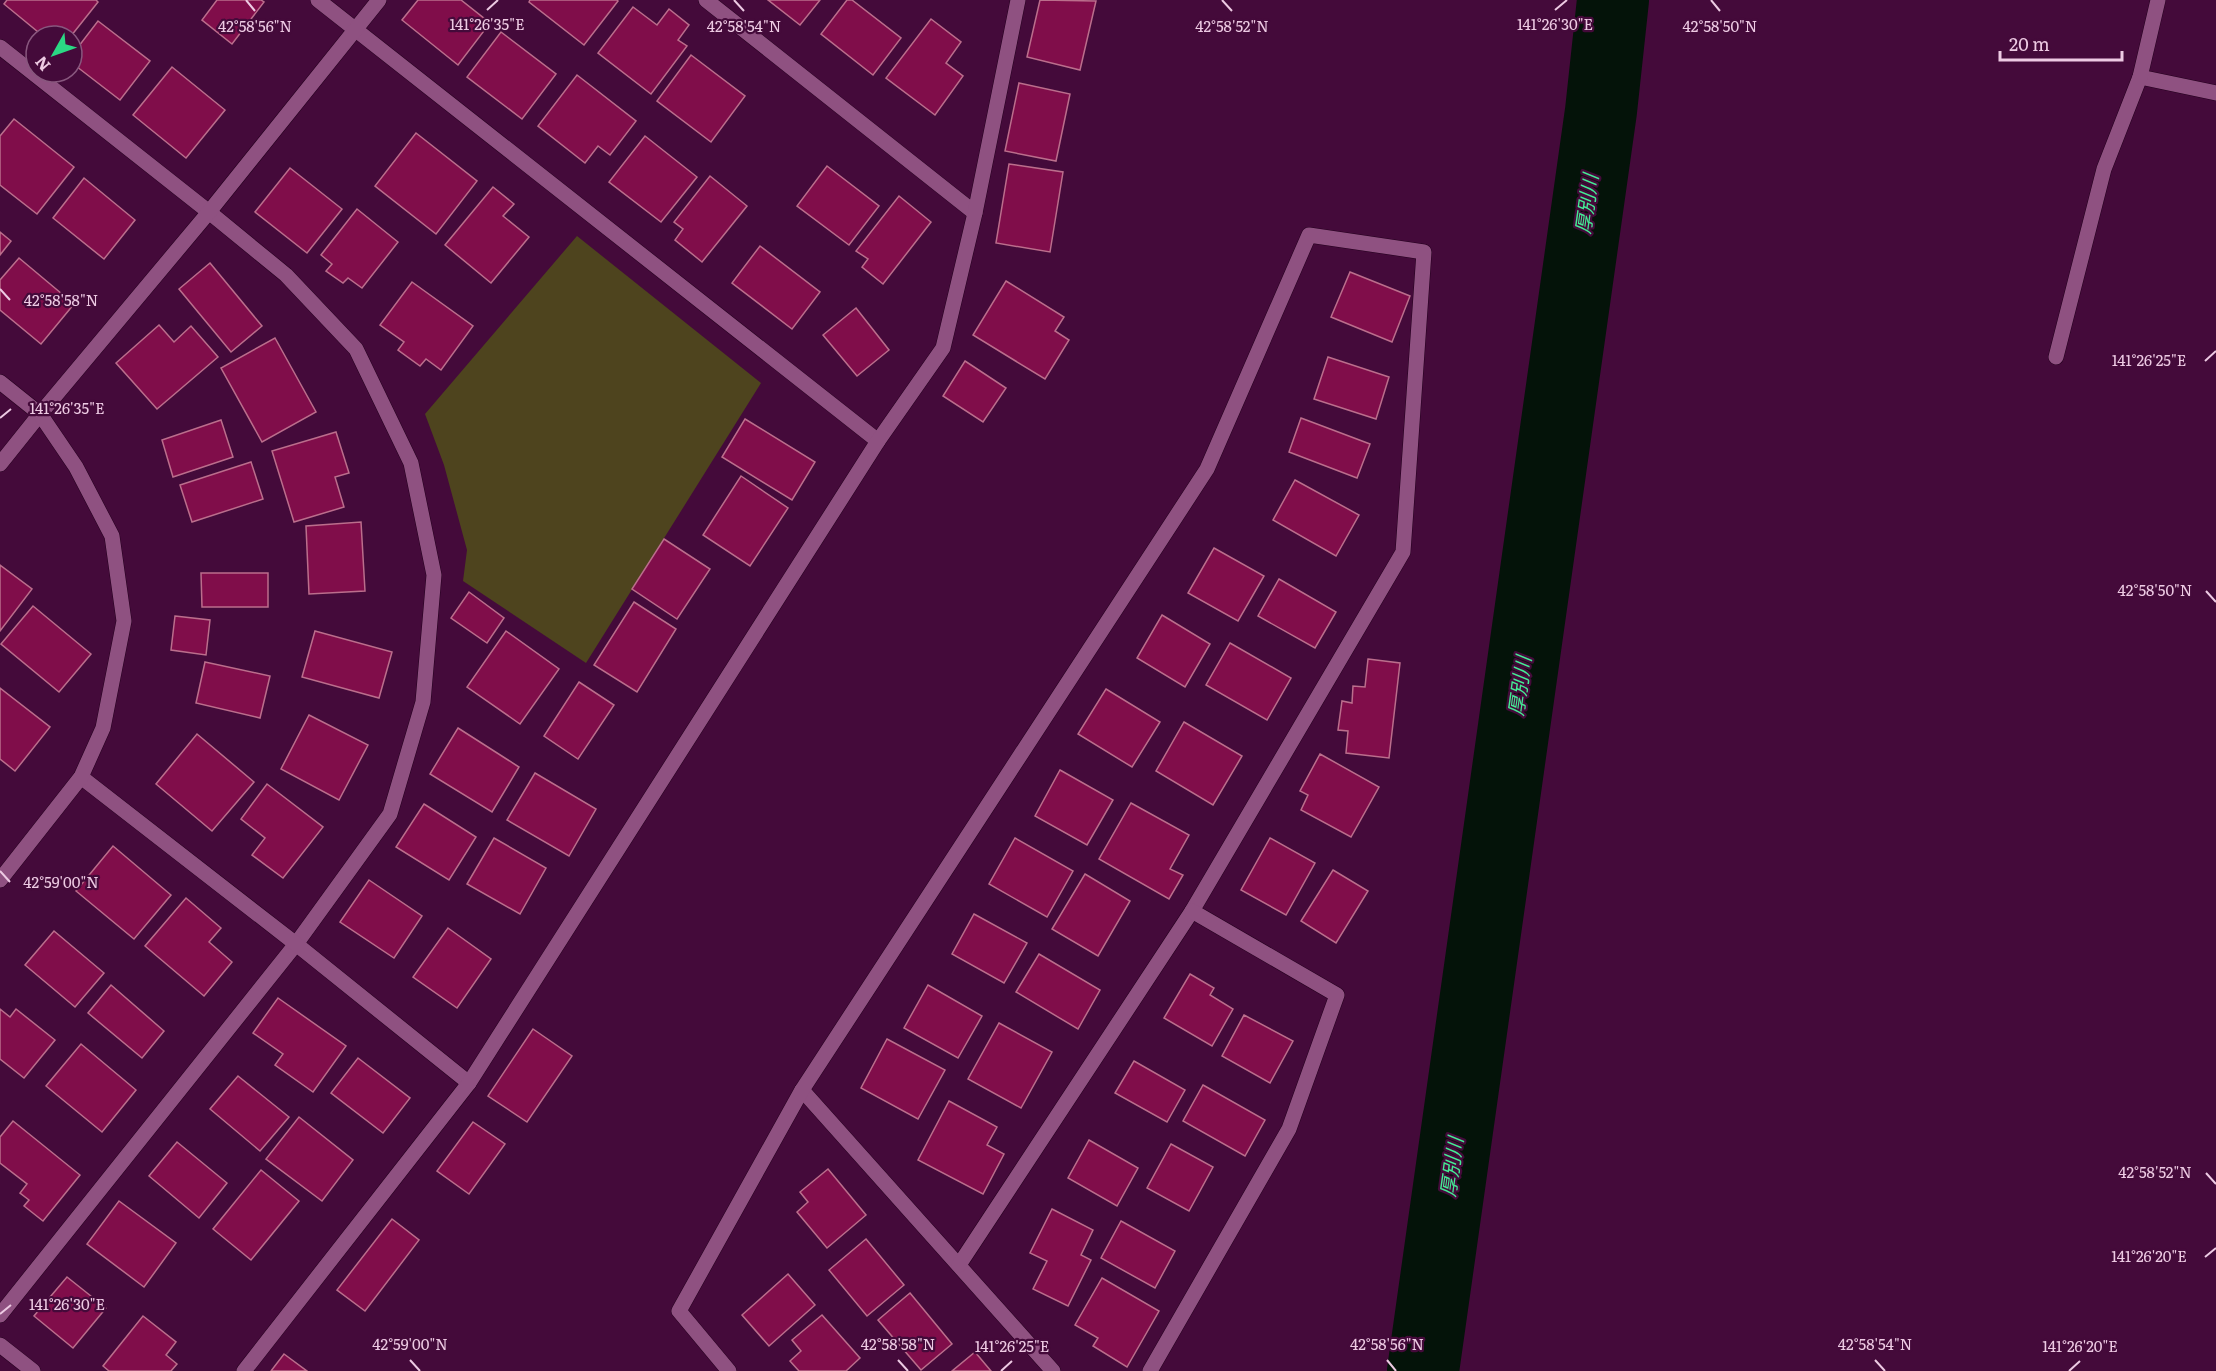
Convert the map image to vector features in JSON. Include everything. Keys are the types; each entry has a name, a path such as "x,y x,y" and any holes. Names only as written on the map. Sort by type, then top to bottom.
{"street":[{"path":"318,0 878,441"},
{"path":"0,465 209,212 379,0"},
{"path":"706,0 975,213"},
{"path":"244,1371 469,1083 878,441 943,348 975,213 1018,0"},
{"path":"2056,357 2104,169 2140,77 2158,0"},
{"path":"0,47 286,275 356,349 411,463 434,576 423,702 390,813 296,944 0,1315"},
{"path":"2140,77 2216,93"},
{"path":"729,1371 679,1311 802,1090 1207,469 1309,235 1424,252 1403,552 1192,911 959,1265"},
{"path":"0,382 40,414 76,466 112,536 124,621 103,728 81,777 0,880"},
{"path":"81,777 296,944 469,1083"},
{"path":"1150,1371 1289,1128 1337,995 1192,911"},
{"path":"802,1090 1053,1371"},
{"path":"0,1345 33,1371"}],"shaded area":[{"path":"577,236 761,383 586,663 463,581 467,550 444,465 425,414"}],"building":[{"path":"7,0 96,0 98,2 81,24 28,24 4,4"},
{"path":"217,0 261,0 264,2 232,44 202,20"},
{"path":"418,0 461,0 490,23 458,65 402,20"},
{"path":"530,0 618,1 584,45 529,2"},
{"path":"768,0 820,0 800,25"},
{"path":"847,0 852,0 901,38 873,75 821,34"},
{"path":"1040,0 1096,1 1080,70 1027,57"},
{"path":"633,7 657,25 669,9 689,25 678,40 687,46 651,94 598,53"},
{"path":"931,19 961,42 946,63 963,76 935,115 886,78"},
{"path":"98,21 150,61 120,100 84,72 84,39"},
{"path":"501,32 556,74 522,119 467,77"},
{"path":"691,55 745,96 711,142 657,101"},
{"path":"172,67 225,110 186,158 133,115"},
{"path":"577,75 636,121 610,155 598,146 585,163 538,126"},
{"path":"1019,83 1070,94 1056,161 1005,151"},
{"path":"14,119 74,167 37,214 0,185 0,136"},
{"path":"416,133 477,181 436,234 375,186"},
{"path":"645,136 697,177 661,222 609,182"},
{"path":"1009,164 1063,172 1050,252 996,243"},
{"path":"827,166 879,206 849,245 797,206"},
{"path":"290,168 342,209 307,253 255,212"},
{"path":"710,176 747,206 702,262 675,240 683,229 674,222"},
{"path":"84,178 135,220 104,259 53,218"},
{"path":"493,187 514,204 503,216 529,237 491,283 445,245"},
{"path":"899,196 931,222 883,284 862,267 868,259 856,251"},
{"path":"357,209 398,242 362,288 348,278 343,283 326,271 332,264 321,255"},
{"path":"0,232 11,241 0,255"},
{"path":"760,246 820,292 792,329 732,283"},
{"path":"19,258 74,304 41,344 0,310 0,280"},
{"path":"210,263 262,326 231,352 179,289"},
{"path":"1350,272 1410,296 1392,342 1331,317"},
{"path":"1006,281 1064,317 1055,331 1069,340 1045,379 973,335"},
{"path":"412,282 473,326 441,370 426,359 420,366 398,350 404,342 380,325"},
{"path":"856,308 889,350 857,376 823,335"},
{"path":"159,325 174,342 191,326 218,357 157,409 116,363"},
{"path":"275,338 316,412 262,442 221,368"},
{"path":"1328,357 1389,377 1376,419 1314,399"},
{"path":"965,361 1006,388 983,422 943,396"},
{"path":"1301,418 1370,444 1357,478 1289,452"},
{"path":"745,419 815,462 792,500 722,457"},
{"path":"221,420 233,457 173,477 162,440"},
{"path":"336,432 349,473 335,477 344,507 294,522 272,451"},
{"path":"251,462 263,499 192,522 180,485"},
{"path":"741,476 788,508 750,566 703,535"},
{"path":"1295,480 1359,515 1336,556 1273,520"},
{"path":"361,522 365,591 309,594 306,526"},
{"path":"664,539 710,569 677,619 632,589"},
{"path":"1214,548 1264,576 1238,621 1188,593"},
{"path":"0,565 32,589 0,631"},
{"path":"201,573 268,573 268,607 202,607"},
{"path":"1279,579 1336,612 1315,648 1258,616"},
{"path":"469,592 504,618 487,643 451,618"},
{"path":"634,602 676,629 637,692 594,665"},
{"path":"33,606 91,654 59,692 1,644"},
{"path":"1162,615 1210,644 1185,687 1137,658"},
{"path":"175,616 210,620 206,655 171,650"},
{"path":"315,631 392,652 379,698 302,677"},
{"path":"506,631 559,669 520,724 467,687"},
{"path":"1230,643 1291,678 1267,720 1206,685"},
{"path":"1368,659 1400,663 1389,758 1346,753 1348,731 1338,730 1342,701 1352,703 1353,686 1365,687"},
{"path":"205,662 270,676 260,718 196,703"},
{"path":"579,682 614,705 578,759 544,736"},
{"path":"0,688 50,727 15,771 0,759"},
{"path":"1106,689 1160,722 1132,767 1078,734"},
{"path":"309,715 368,745 339,800 281,769"},
{"path":"1184,722 1242,756 1213,805 1156,771"},
{"path":"458,728 519,767 492,812 430,774"},
{"path":"197,734 254,782 212,831 156,784"},
{"path":"1320,754 1379,787 1351,837 1301,810 1308,795 1300,791"},
{"path":"1060,770 1113,800 1087,845 1035,816"},
{"path":"535,773 596,809 569,856 507,820"},
{"path":"267,784 323,827 283,878 252,855 265,838 241,819"},
{"path":"1131,803 1189,835 1170,869 1183,875 1169,899 1099,859"},
{"path":"424,804 476,837 449,880 396,847"},
{"path":"494,838 546,868 520,914 467,884"},
{"path":"1015,838 1073,871 1047,917 989,884"},
{"path":"1270,838 1315,863 1286,915 1241,890"},
{"path":"113,846 171,895 134,939 76,891"},
{"path":"1333,870 1368,891 1336,943 1301,921"},
{"path":"1085,874 1130,901 1098,956 1052,929"},
{"path":"369,880 422,916 394,958 340,922"},
{"path":"186,898 221,928 209,942 232,962 204,996 145,946"},
{"path":"974,914 1027,943 1004,983 952,954"},
{"path":"448,928 491,959 457,1008 413,977"},
{"path":"54,931 104,973 75,1007 25,965"},
{"path":"1039,954 1100,990 1078,1029 1016,992"},
{"path":"1190,974 1214,988 1210,995 1233,1009 1212,1046 1164,1018"},
{"path":"111,985 164,1031 142,1058 88,1013"},
{"path":"928,985 982,1016 958,1058 904,1028"},
{"path":"278,998 346,1046 313,1092 275,1065 283,1054 253,1033"},
{"path":"0,1009 10,1017 16,1009 55,1040 24,1078 0,1059"},
{"path":"1244,1015 1293,1041 1270,1083 1222,1056"},
{"path":"999,1023 1052,1052 1021,1108 968,1079"},
{"path":"533,1029 572,1056 527,1122 488,1096"},
{"path":"887,1039 945,1070 918,1119 861,1088"},
{"path":"81,1044 136,1090 102,1132 46,1086"},
{"path":"358,1058 410,1098 383,1133 331,1093"},
{"path":"1134,1061 1185,1090 1167,1122 1115,1093"},
{"path":"238,1076 289,1117 260,1151 210,1109"},
{"path":"1203,1085 1265,1120 1245,1156 1183,1121"},
{"path":"949,1101 997,1127 987,1145 1004,1154 983,1194 918,1160"},
{"path":"299,1117 353,1160 322,1201 266,1159"},
{"path":"13,1121 80,1175 43,1221 24,1206 29,1200 20,1193 27,1184 0,1163 0,1137"},
{"path":"473,1122 505,1144 469,1194 437,1171"},
{"path":"1089,1140 1138,1168 1117,1206 1068,1178"},
{"path":"177,1142 227,1183 199,1218 149,1176"},
{"path":"1171,1144 1213,1167 1189,1211 1147,1188"},
{"path":"828,1169 866,1215 827,1248 797,1212 808,1202 800,1192"},
{"path":"261,1170 299,1201 251,1260 213,1229"},
{"path":"119,1201 176,1243 144,1287 87,1244"},
{"path":"1052,1209 1093,1230 1081,1255 1091,1260 1068,1306 1033,1289 1047,1261 1030,1253"},
{"path":"392,1219 419,1240 365,1311 337,1290"},
{"path":"1121,1221 1175,1251 1155,1288 1101,1258"},
{"path":"866,1239 904,1285 867,1316 829,1270"},
{"path":"788,1274 815,1305 769,1346 742,1315"},
{"path":"67,1277 106,1308 73,1348 34,1316"},
{"path":"1102,1278 1159,1311 1127,1367 1093,1346 1098,1338 1075,1325"},
{"path":"910,1293 952,1344 921,1370 878,1320"},
{"path":"822,1315 860,1358 846,1371 799,1371 790,1361 801,1351 792,1340"},
{"path":"143,1316 176,1342 166,1355 177,1364 171,1371 109,1371 103,1366"},
{"path":"975,1352 991,1371 952,1371"},
{"path":"284,1354 307,1371 271,1371"}],"waterway":[{"name":"厚別川","path":"1423,1371 1601,111 1613,0"}]}
